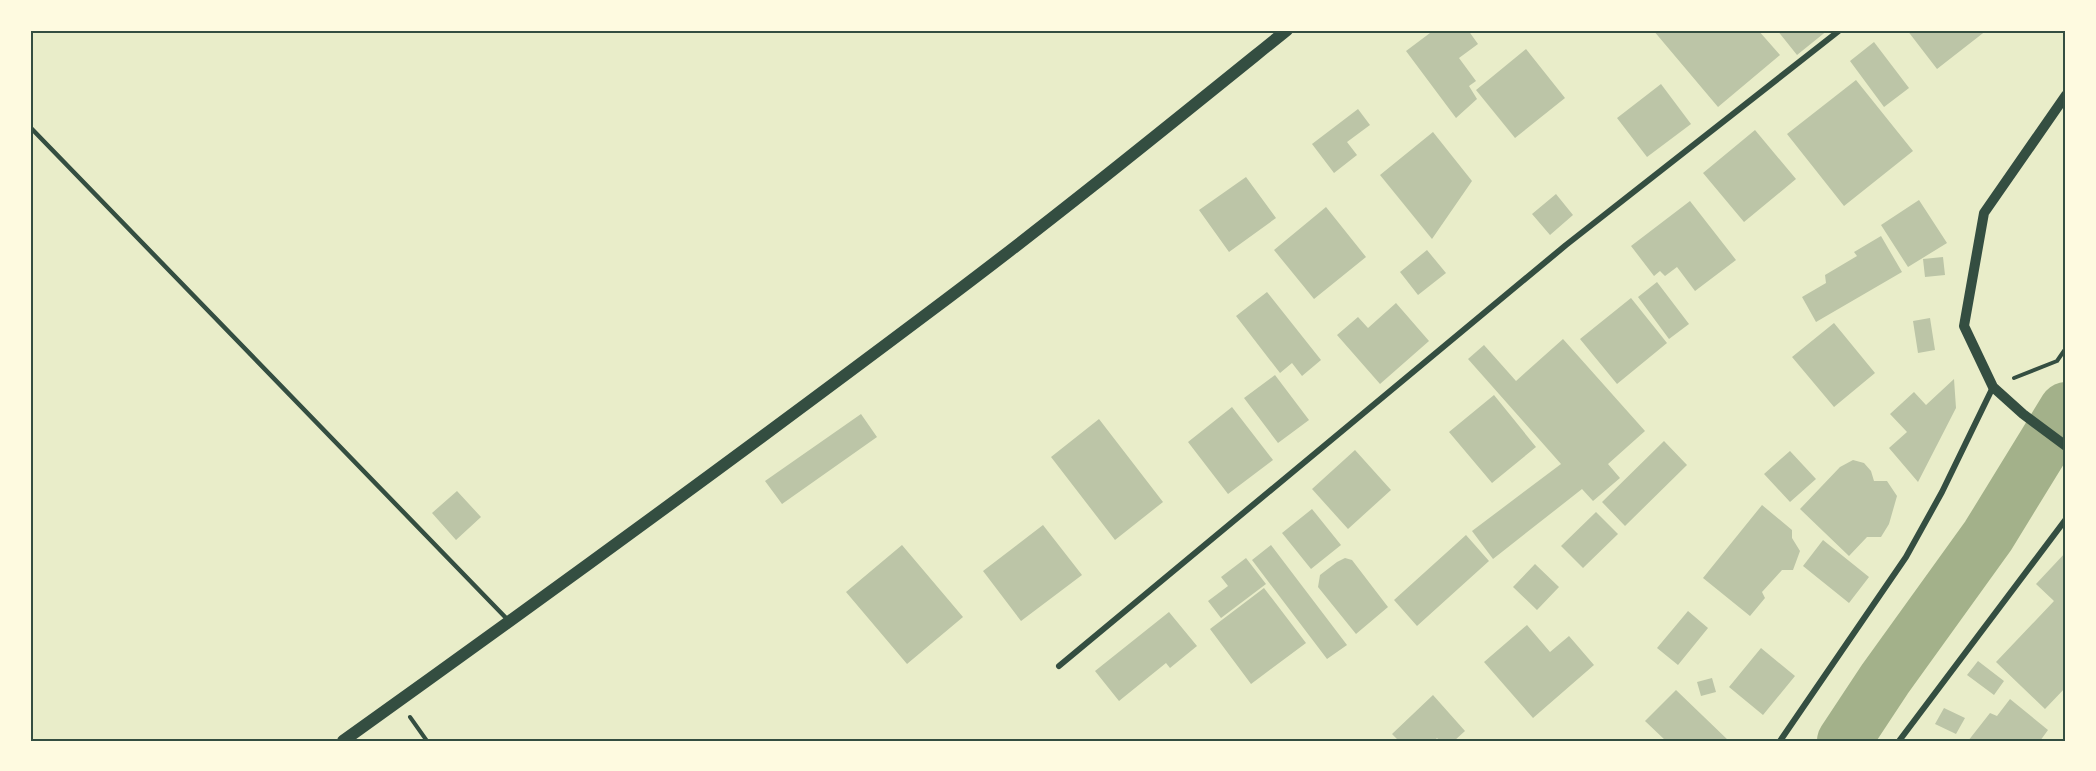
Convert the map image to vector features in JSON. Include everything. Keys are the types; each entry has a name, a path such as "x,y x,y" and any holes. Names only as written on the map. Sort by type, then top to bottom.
{"main road":[{"path":"343,741 510,622 929,312 1118,166 1287,30"}],"street":[{"path":"1059,666 1566,245 1840,30"},
{"path":"2066,96 1984,213 1964,326 1993,387 2023,414 2066,446"},
{"path":"1780,741 1906,557 1942,492 1993,387"},
{"path":"1899,741 2066,519"}],"lane":[{"path":"30,127 510,622"}],"path":[{"path":"1993,387 2057,361 2066,348"},
{"path":"410,717 427,741"}],"building":[{"path":"1434,30 1468,30 1478,44 1459,58 1476,81 1469,86 1477,99 1456,118 1406,51"},
{"path":"1653,30 1758,30 1780,55 1718,107"},
{"path":"1777,30 1828,30 1797,55"},
{"path":"1907,30 1987,30 1937,69"},
{"path":"1874,42 1909,88 1884,107 1850,61"},
{"path":"1526,49 1565,98 1515,138 1476,90"},
{"path":"1856,80 1913,151 1844,206 1787,134"},
{"path":"1661,84 1691,124 1647,157 1617,118"},
{"path":"1358,109 1370,125 1347,142 1357,155 1334,173 1312,144"},
{"path":"1755,130 1796,179 1744,222 1703,173"},
{"path":"1433,132 1472,181 1432,239 1380,175"},
{"path":"1246,177 1276,218 1229,252 1199,210"},
{"path":"1556,194 1573,215 1550,235 1532,214"},
{"path":"1919,200 1947,243 1908,267 1881,225"},
{"path":"1690,201 1736,260 1695,291 1677,267 1665,276 1660,271 1654,276 1631,246"},
{"path":"1326,207 1366,257 1314,299 1274,250"},
{"path":"1881,236 1902,272 1816,322 1802,297 1826,283 1825,275 1857,256 1854,252"},
{"path":"1427,250 1446,273 1418,295 1400,272"},
{"path":"1943,257 1945,275 1925,277 1923,259"},
{"path":"1657,282 1689,324 1669,339 1638,297"},
{"path":"1267,292 1321,360 1302,376 1292,363 1280,373 1236,316"},
{"path":"1631,298 1667,343 1617,384 1580,339"},
{"path":"1396,303 1429,341 1380,384 1337,335 1358,317 1368,328"},
{"path":"1930,318 1935,350 1918,353 1913,321"},
{"path":"1834,323 1875,373 1834,407 1792,357"},
{"path":"1563,339 1645,431 1608,464 1620,478 1593,501 1582,489 1493,559 1472,531 1561,464 1468,359 1484,345 1516,381"},
{"path":"1275,375 1309,420 1278,443 1244,398"},
{"path":"1954,379 1956,408 1918,482 1889,448 1907,432 1890,414 1914,392 1926,405"},
{"path":"1494,395 1536,447 1492,483 1449,432"},
{"path":"1232,407 1273,460 1228,494 1188,442"},
{"path":"861,414 877,437 782,504 765,481"},
{"path":"1099,419 1163,502 1115,540 1051,457"},
{"path":"1664,441 1687,465 1625,526 1602,502"},
{"path":"1355,450 1391,490 1348,529 1312,489"},
{"path":"1790,451 1816,479 1790,502 1764,474"},
{"path":"1853,460 1864,463 1871,471 1874,481 1887,481 1897,496 1889,524 1881,537 1867,537 1849,556 1800,509 1840,467"},
{"path":"457,491 481,517 456,540 432,513"},
{"path":"1762,505 1792,530 1792,538 1800,551 1793,570 1782,570 1762,592 1765,598 1750,616 1703,578"},
{"path":"1312,509 1341,545 1311,569 1282,533"},
{"path":"1596,512 1618,534 1583,568 1561,546"},
{"path":"1043,525 1082,575 1021,621 983,571"},
{"path":"1466,535 1489,561 1417,626 1394,600"},
{"path":"1823,540 1869,577 1849,603 1803,566"},
{"path":"902,545 963,617 907,664 846,592"},
{"path":"1271,545 1347,645 1327,659 1252,560"},
{"path":"2066,552 2066,687 2045,709 1996,662 2054,601 2036,584"},
{"path":"1246,558 1266,584 1221,618 1208,601 1228,586 1221,577"},
{"path":"1345,558 1352,560 1388,607 1356,634 1318,587 1320,575"},
{"path":"1535,564 1559,587 1537,610 1513,587"},
{"path":"1264,588 1306,643 1251,684 1210,629"},
{"path":"1688,611 1708,628 1678,665 1657,648"},
{"path":"1169,612 1197,646 1170,668 1166,663 1119,701 1095,671"},
{"path":"1527,625 1550,652 1569,636 1594,665 1533,718 1484,662"},
{"path":"1761,648 1795,676 1763,715 1729,687"},
{"path":"1978,661 2004,681 1994,695 1967,675"},
{"path":"1712,678 1716,692 1701,696 1697,682"},
{"path":"1676,690 1729,741 1666,741 1645,721"},
{"path":"1433,695 1465,731 1454,741 1440,741 1437,738 1434,741 1399,741 1392,734"},
{"path":"2010,699 2048,730 2040,741 1968,741 1990,713 1997,716"},
{"path":"1944,708 1965,718 1956,734 1935,724"}],"waterway":[{"path":"1844,741 1885,679 1988,536 2066,409"}]}
